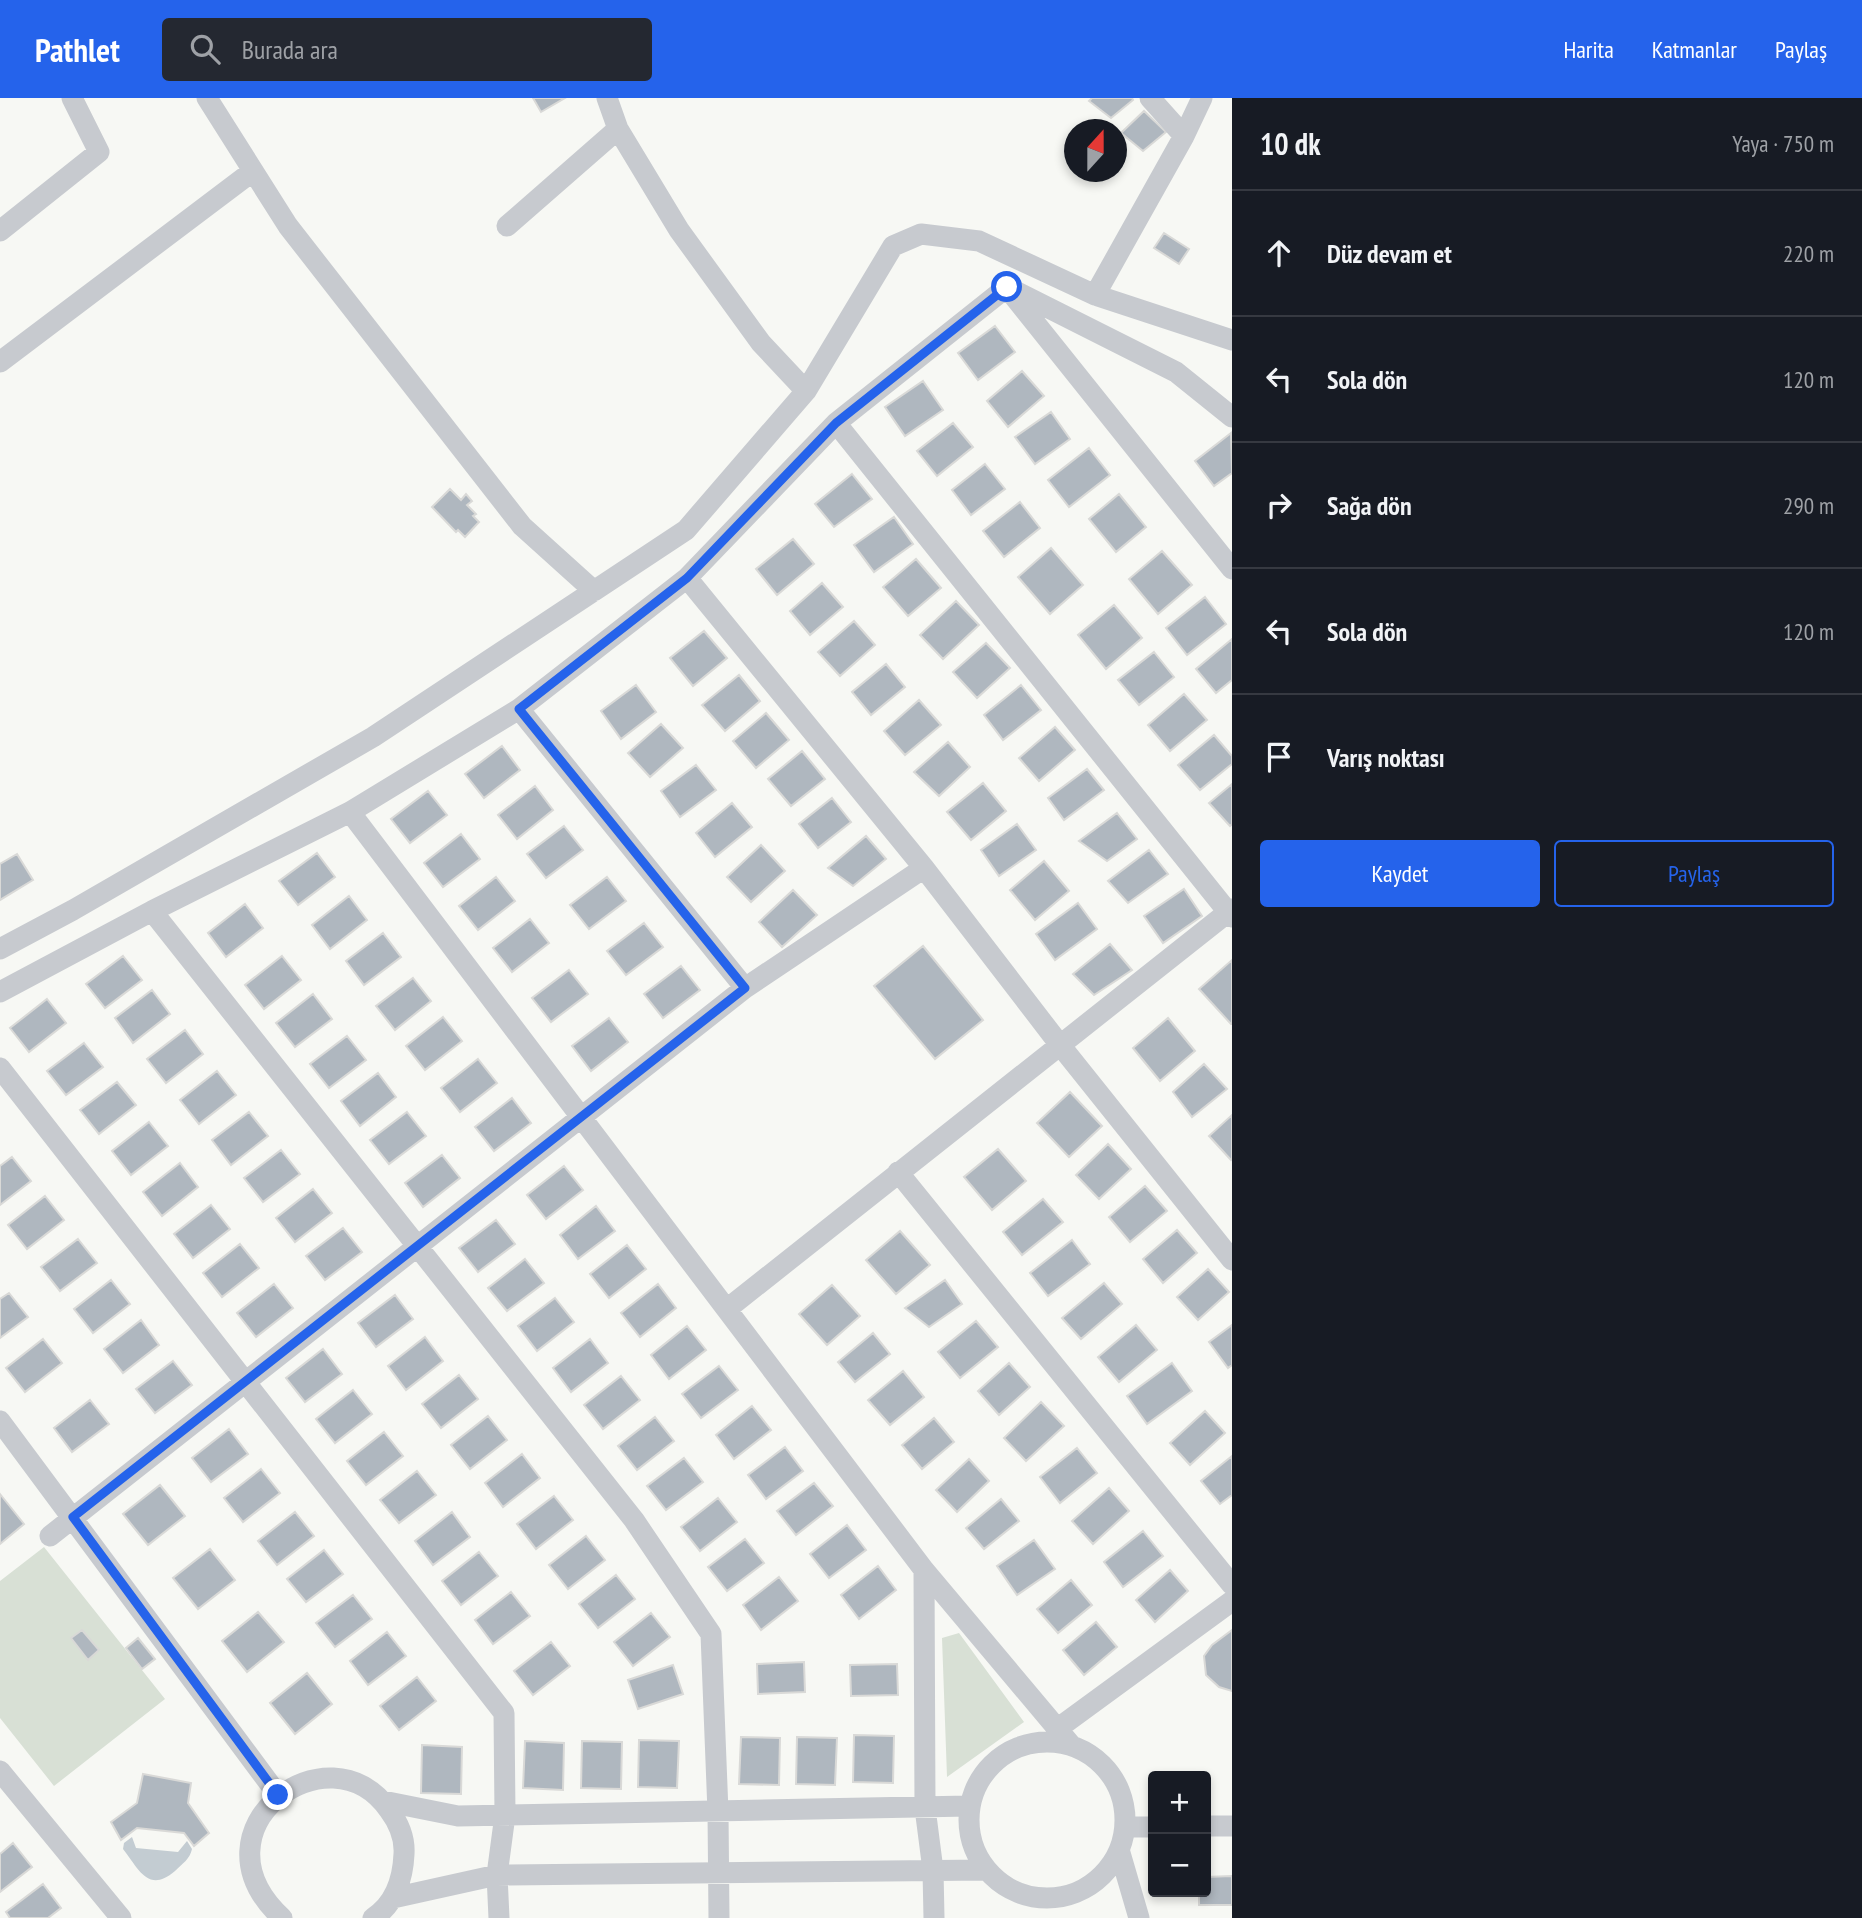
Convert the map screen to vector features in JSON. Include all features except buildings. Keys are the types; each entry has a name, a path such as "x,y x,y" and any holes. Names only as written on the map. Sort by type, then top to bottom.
{"street":[{"path":"0,231 99,152 72,98"},
{"path":"207,98 288,226 522,526 594,591"},
{"path":"607,98 618,129 679,230 761,343 806,391"},
{"path":"1150,98 1184,136"},
{"path":"1095,295 1184,136 1202,98"},
{"path":"507,226 618,129"},
{"path":"0,362 253,171"},
{"path":"0,949 73,910 373,737 686,530 806,391 893,246 921,234 979,242 1095,295 1232,340"},
{"path":"1007,287 1176,372 1232,417"},
{"path":"0,992 152,911 350,812 519,709 687,578 836,423 1007,287"},
{"path":"1007,287 1232,569"},
{"path":"727,1309 1231,913 836,423"},
{"path":"687,578 924,868 1060,1045 1232,1261"},
{"path":"519,709 745,988"},
{"path":"350,812 924,1570 1064,1737 1095,1757 1113,1776 1124,1801 1126,1827 1120,1853 1105,1875 1083,1891 1057,1899 1031,1897 1006,1888 986,1870 971,1840 969,1807 978,1782 995,1761 1018,1747 1064,1737 1232,1601"},
{"path":"50,1536 745,988 924,868"},
{"path":"152,911 634,1520 711,1633 719,1918"},
{"path":"0,1068 504,1713 505,1815 497,1875 499,1918"},
{"path":"898,1172 1232,1585"},
{"path":"0,1421 278,1795"},
{"path":"924,1570 925,1808 933,1870 934,1918"},
{"path":"0,1772 109,1913"},
{"path":"282,1918 266,1904 254,1883 249,1859 252,1835 262,1813 278,1795 303,1782 331,1778 359,1785 383,1801 398,1822 405,1848 403,1874 393,1898 373,1918"},
{"path":"383,1801 458,1816 969,1807"},
{"path":"1211,1826 1232,1826"},
{"path":"1126,1827 1148,1827"},
{"path":"1120,1853 1139,1918"},
{"path":"393,1898 497,1875 986,1870"}],"shaded area":[{"path":"44,1547 165,1699 54,1786 0,1718 0,1581"},
{"path":"959,1633 1024,1722 947,1777 942,1638"},
{"path":"132,1837 136,1848 178,1852 187,1841 192,1849 188,1859 175,1871 158,1880 151,1879 139,1871 123,1849 124,1843"}],"route":[{"path":"278,1795 73,1517 745,988 519,709 687,578 836,423 1007,287"}]}
